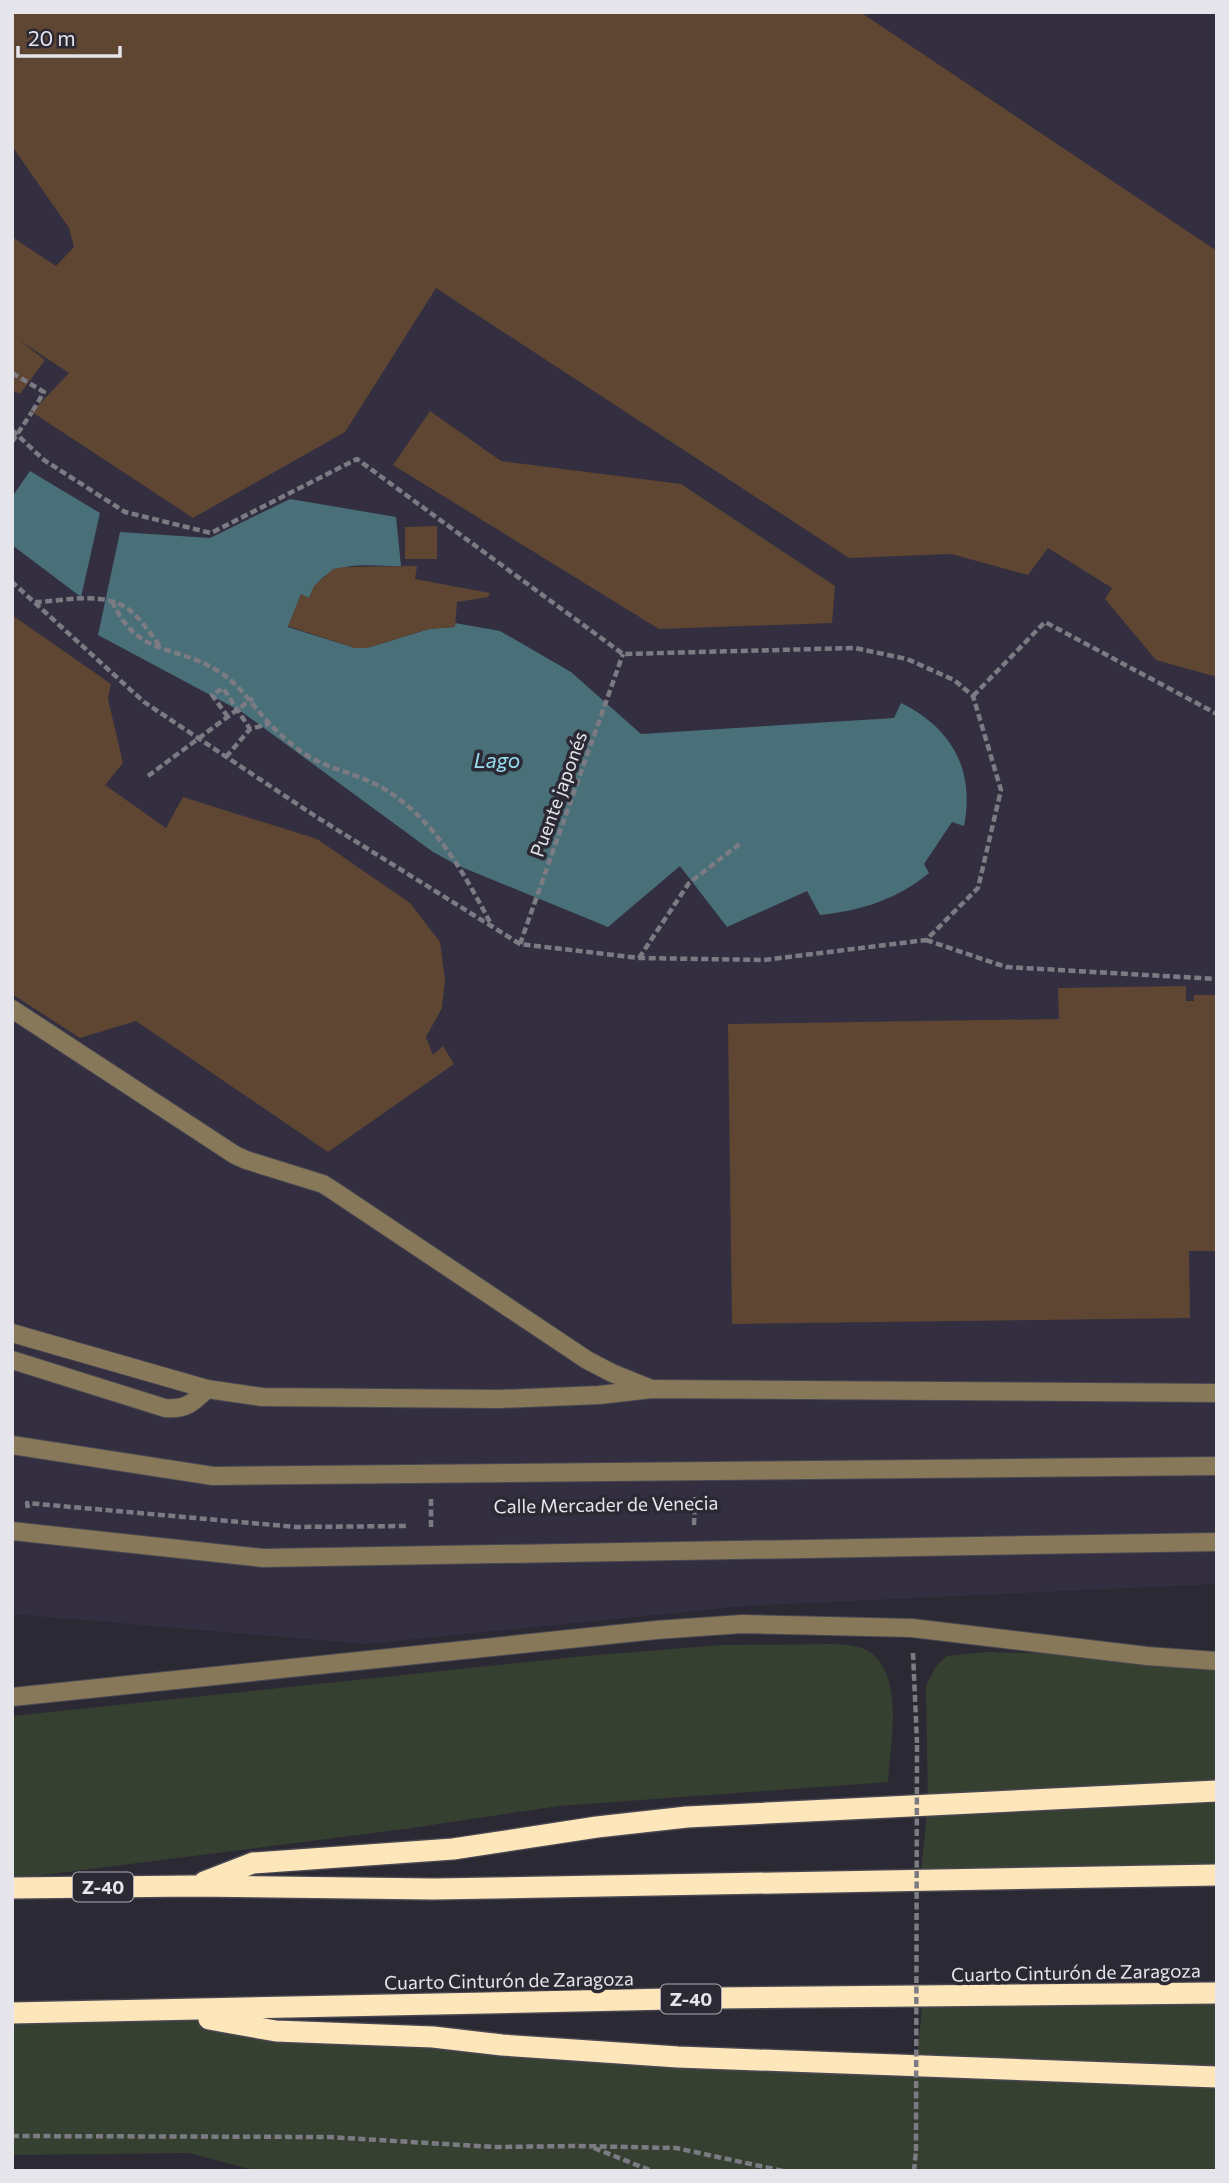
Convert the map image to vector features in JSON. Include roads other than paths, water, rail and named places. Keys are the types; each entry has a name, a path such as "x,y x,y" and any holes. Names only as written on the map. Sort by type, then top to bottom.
{"highway":[{"path":"193,1886 253,1863 453,1849 597,1827 687,1817 1217,1791"},
{"name":"Z-40","path":"12,1888 193,1886 434,1889 1217,1875"},
{"name":"Cuarto Cinturón de Zaragoza","path":"12,2013 717,1998 1217,1993"},
{"path":"166,2011 276,2031 433,2037 654,2056 1217,2077"}],"street":[{"path":"12,1009 235,1155 323,1184 587,1360 652,1389"},
{"path":"12,1333 207,1389 262,1397 499,1399 599,1395 652,1389 1217,1393"},
{"path":"12,1360 164,1408 178,1409 187,1406 207,1389"},
{"name":"Calle Mercader de Venecia","path":"12,1445 213,1476 1217,1466"},
{"path":"20,1532 263,1558 1217,1542"},
{"path":"12,1697 656,1630 742,1624 912,1628 1147,1656 1217,1661"}],"water":[{"path":"30,471 100,513 81,597 12,545 12,497"},
{"name":"Lago","path":"290,499 396,517 401,566 360,565 336,570 316,585 309,598 301,595 288,627 355,648 367,648 429,629 454,627 455,623 500,631 571,672 641,734 894,718 901,703 934,725 956,753 966,787 964,826 952,822 924,864 929,873 891,897 864,907 820,915 807,891 727,927 680,866 608,927 459,866 433,852 242,712 98,635 120,532 210,538"}]}
